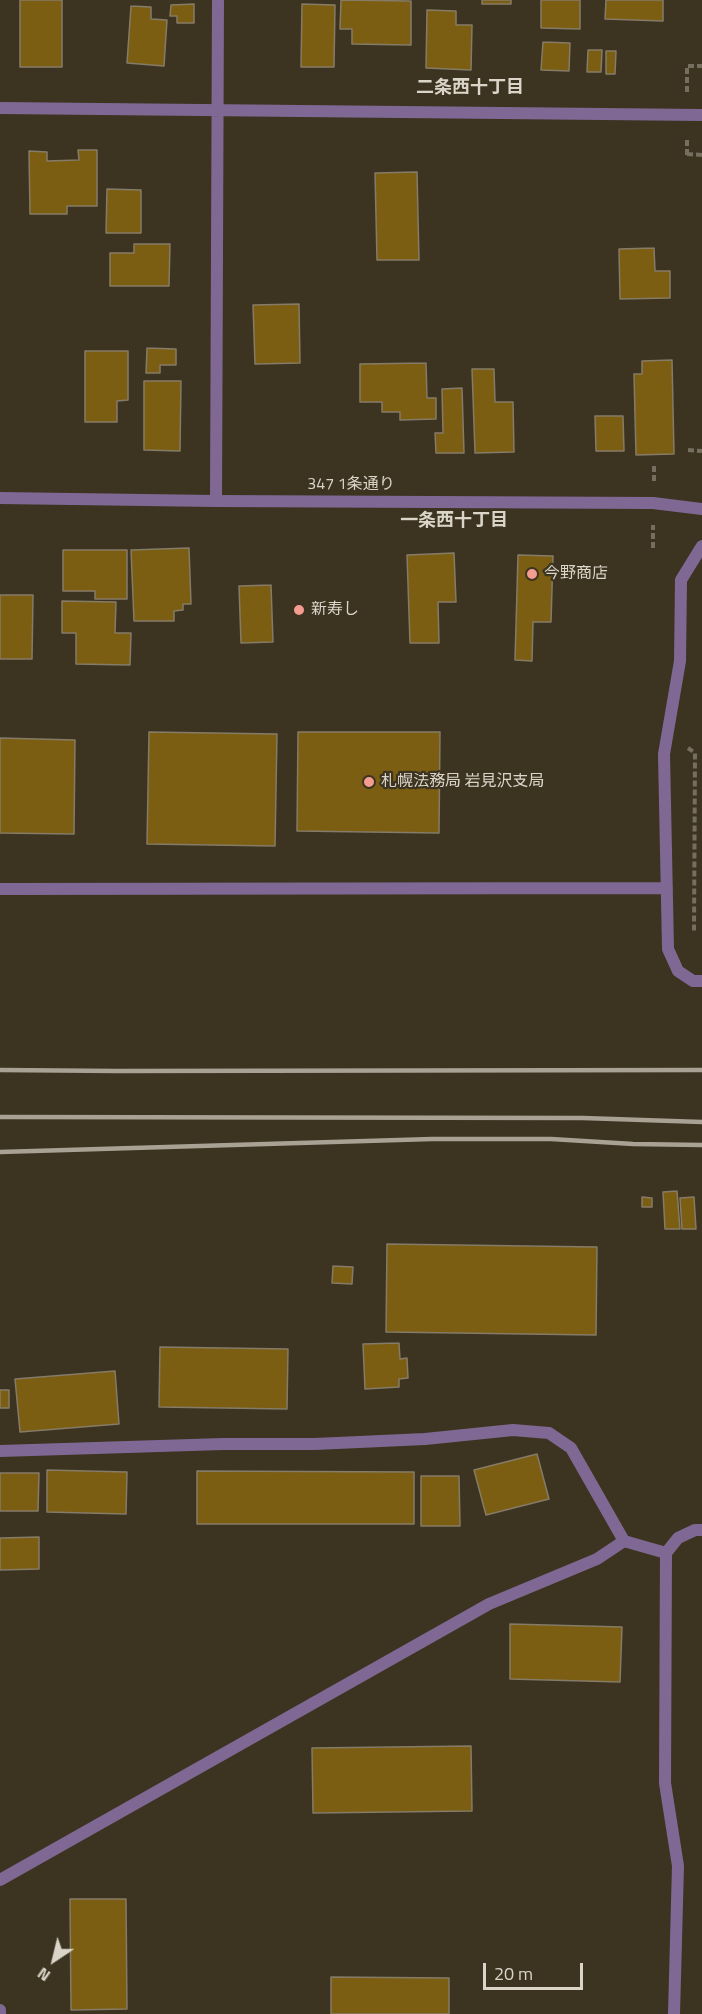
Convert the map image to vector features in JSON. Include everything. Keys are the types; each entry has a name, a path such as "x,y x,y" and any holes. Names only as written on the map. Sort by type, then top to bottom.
{"street":[{"path":"216,501 218,0"},
{"path":"0,108 702,115"},
{"name":"347 1条通り","path":"0,498 653,503 702,509"},
{"path":"702,546 681,580 680,661 664,754 668,949 678,971 693,981 702,981"},
{"path":"0,890 668,888"},
{"path":"0,1451 223,1444 315,1444 425,1439 513,1430 549,1433 571,1448 624,1541 666,1553"},
{"path":"674,2014 678,1866 665,1783 666,1553 678,1538 695,1530 702,1530"},
{"path":"0,1880 489,1604 597,1559 624,1541"}],"path":[{"path":"687,66 702,66"},
{"path":"687,154 702,155"},
{"path":"688,450 702,451"}],"building":[{"path":"20,0 62,0 62,67 20,67"},
{"path":"341,0 411,1 411,45 352,44 352,29 340,29"},
{"path":"482,0 511,0 511,4 482,4"},
{"path":"541,0 580,0 580,29 541,28"},
{"path":"606,0 663,0 663,21 605,19"},
{"path":"194,4 194,23 177,23 177,16 170,16 171,5"},
{"path":"302,4 335,5 334,67 301,67"},
{"path":"131,6 151,7 151,19 167,20 164,66 127,63"},
{"path":"427,10 456,11 456,25 472,25 471,70 426,68"},
{"path":"543,42 570,43 569,71 541,70"},
{"path":"588,50 602,50 601,72 587,72"},
{"path":"606,51 616,51 615,74 606,74"},
{"path":"78,150 97,150 97,206 67,206 67,214 30,214 29,151 47,152 47,161 79,160"},
{"path":"417,172 419,260 377,260 375,173"},
{"path":"107,189 141,190 141,233 106,233"},
{"path":"134,244 170,244 169,286 110,286 110,253 134,253"},
{"path":"654,248 655,271 670,271 670,298 620,299 619,249"},
{"path":"299,304 300,363 255,364 253,305"},
{"path":"147,348 176,349 176,365 160,365 160,373 146,373"},
{"path":"85,351 128,351 128,400 117,401 117,422 85,422"},
{"path":"672,360 674,454 636,455 634,374 642,374 642,361"},
{"path":"426,363 427,398 436,398 436,419 400,420 400,412 382,412 382,402 360,402 360,364"},
{"path":"472,369 494,369 495,402 513,402 514,452 475,453"},
{"path":"144,381 181,381 180,451 144,450"},
{"path":"462,388 464,453 436,453 435,433 443,433 442,389"},
{"path":"595,416 623,416 624,451 596,451"},
{"path":"189,548 191,604 183,604 183,610 174,611 174,621 134,621 131,550"},
{"path":"63,550 127,550 127,599 95,599 95,591 63,591"},
{"path":"454,553 456,602 438,602 439,643 410,643 407,555"},
{"path":"518,555 553,556 551,622 533,622 532,661 515,660"},
{"path":"271,585 273,642 241,643 239,586"},
{"path":"0,595 33,595 32,659 0,659"},
{"path":"62,601 116,602 115,633 131,633 130,665 76,664 76,633 62,633"},
{"path":"149,732 277,734 275,846 147,844"},
{"name":"札幌法務局 岩見沢支局","path":"298,732 440,732 439,833 297,831"},
{"path":"0,738 75,740 74,834 0,833"},
{"path":"677,1191 680,1229 665,1229 663,1192"},
{"path":"642,1197 652,1198 652,1207 642,1207"},
{"path":"694,1197 696,1229 682,1229 680,1198"},
{"path":"387,1244 597,1247 596,1335 386,1332"},
{"path":"333,1266 353,1267 352,1284 332,1283"},
{"path":"399,1343 400,1359 407,1358 408,1378 399,1379 399,1387 365,1389 363,1344"},
{"path":"160,1347 288,1349 287,1409 159,1407"},
{"path":"115,1371 119,1424 20,1432 15,1379"},
{"path":"0,1390 9,1390 9,1408 0,1408"},
{"path":"537,1454 549,1499 486,1515 474,1470"},
{"path":"47,1470 127,1472 126,1514 47,1512"},
{"path":"197,1471 414,1472 414,1524 197,1524"},
{"path":"0,1473 39,1473 38,1511 0,1511"},
{"path":"421,1476 459,1476 460,1526 421,1526"},
{"path":"39,1537 39,1569 0,1570 0,1538"},
{"path":"510,1624 622,1627 620,1682 510,1679"},
{"path":"471,1746 472,1811 313,1813 312,1748"},
{"path":"70,1899 126,1899 127,2009 71,2010"},
{"path":"331,1977 449,1978 449,2014 331,2014"}],"railway":[{"path":"0,1070 702,1070"},
{"path":"0,1117 583,1118 702,1122"},
{"path":"0,1152 432,1139 551,1139 702,1145"}],"place":[{"name":"今野商店","path":"532,574"},
{"name":"新寿し","path":"299,610"},
{"name":"札幌法務局 岩見沢支局","path":"369,782"}],"district":[{"name":"二条西十丁目","path":"470,89"},
{"name":"一条西十丁目","path":"454,522"}]}
